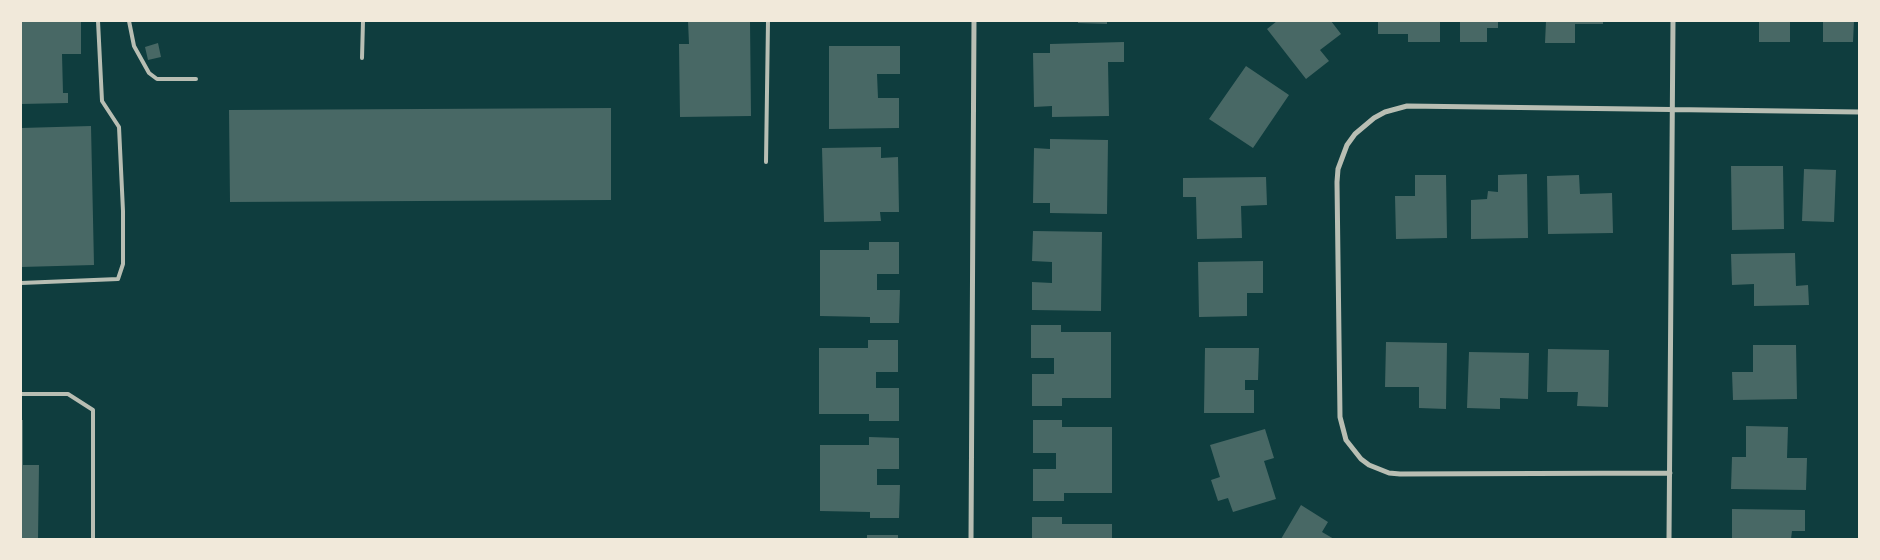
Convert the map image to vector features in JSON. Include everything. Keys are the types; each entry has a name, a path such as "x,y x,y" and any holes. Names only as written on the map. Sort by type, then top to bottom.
{"street":[{"path":"971,539 974,21"},
{"path":"1669,539 1673,21"},
{"path":"1670,473 1400,474 1389,473 1361,459 1346,440 1340,416 1336,182 1347,145 1355,134 1374,118 1385,112 1407,106 1673,108 1859,112"}],"lane":[{"path":"21,283 118,279 124,264 124,211 119,127 102,101 98,21"},
{"path":"129,21 134,46 149,73 157,79 196,79"},
{"path":"362,58 363,21"},
{"path":"766,162 768,21"},
{"path":"21,394 68,394 93,410 93,539"}],"building":[{"path":"21,21 81,21 81,54 62,54 63,93 68,93 68,103 21,104"},
{"path":"688,21 750,21 751,116 680,117 679,44 689,44"},
{"path":"1078,21 1107,21 1107,24 1078,23"},
{"path":"1277,21 1331,21 1341,34 1320,50 1329,61 1306,79 1267,29"},
{"path":"1378,21 1440,21 1440,42 1408,42 1408,34 1378,34"},
{"path":"1460,21 1498,21 1498,28 1487,28 1487,42 1460,42"},
{"path":"1546,21 1603,21 1603,24 1575,24 1575,43 1545,43"},
{"path":"1759,21 1790,21 1790,42 1759,42"},
{"path":"1823,21 1854,21 1853,42 1823,42"},
{"path":"1124,42 1124,62 1108,62 1109,116 1052,117 1052,106 1034,107 1033,53 1050,53 1050,44"},
{"path":"158,43 161,57 148,60 145,47"},
{"path":"829,46 900,46 900,74 877,74 878,98 899,98 899,128 829,129"},
{"path":"1246,66 1289,95 1253,148 1209,119"},
{"path":"611,108 611,200 230,202 229,110"},
{"path":"91,126 94,265 21,267 21,128"},
{"path":"1050,139 1108,140 1107,214 1050,213 1050,203 1033,203 1034,148 1050,149"},
{"path":"881,147 881,158 898,157 899,212 880,212 881,221 824,222 822,148"},
{"path":"1731,166 1783,166 1784,229 1732,230"},
{"path":"1804,169 1836,170 1834,222 1802,221"},
{"path":"1527,174 1528,238 1471,239 1471,200 1487,199 1488,191 1498,192 1498,175"},
{"path":"1415,175 1446,175 1447,238 1396,239 1395,196 1415,196"},
{"path":"1579,175 1580,194 1612,193 1613,233 1548,234 1547,176"},
{"path":"1266,177 1267,205 1241,206 1242,238 1197,239 1196,197 1183,197 1183,178"},
{"path":"1033,231 1102,232 1101,311 1032,310 1032,282 1052,283 1052,262 1032,261"},
{"path":"869,242 899,242 899,274 877,274 877,290 900,290 899,323 870,323 870,317 820,316 820,250 869,250"},
{"path":"1795,253 1796,286 1808,285 1809,305 1754,306 1754,284 1732,285 1731,254"},
{"path":"1263,261 1263,293 1247,293 1247,316 1199,317 1198,262"},
{"path":"1031,325 1061,325 1061,332 1111,332 1111,398 1062,398 1062,406 1032,406 1032,374 1054,374 1054,358 1031,358"},
{"path":"868,340 898,340 898,372 876,372 876,388 899,388 899,421 869,421 869,414 819,414 819,348 868,348"},
{"path":"1386,342 1447,343 1446,409 1419,408 1419,387 1385,387"},
{"path":"1753,345 1796,345 1797,399 1733,400 1732,372 1753,372"},
{"path":"1205,348 1259,348 1258,380 1245,380 1245,390 1254,390 1254,413 1204,413"},
{"path":"1548,349 1609,350 1608,407 1577,406 1578,392 1547,392"},
{"path":"1469,352 1529,353 1528,399 1500,398 1500,409 1467,408"},
{"path":"21,420 23,420 23,465 39,465 38,539 21,539"},
{"path":"1033,420 1062,420 1062,427 1112,427 1112,493 1064,493 1064,501 1033,501 1033,469 1056,469 1056,453 1033,453"},
{"path":"1746,426 1788,427 1787,458 1807,458 1806,490 1731,489 1732,457 1746,457"},
{"path":"1265,429 1274,458 1264,461 1276,499 1233,512 1228,498 1218,501 1211,480 1220,477 1210,445"},
{"path":"869,437 899,438 899,469 877,469 877,485 900,485 899,518 870,518 870,512 820,511 820,445 869,445"},
{"path":"1301,505 1328,522 1322,532 1334,539 1281,539"},
{"path":"1732,509 1805,510 1805,531 1792,531 1791,539 1732,539"},
{"path":"1032,517 1062,517 1062,524 1112,524 1112,539 1032,539"},
{"path":"867,535 898,535 898,539 867,539"}]}
